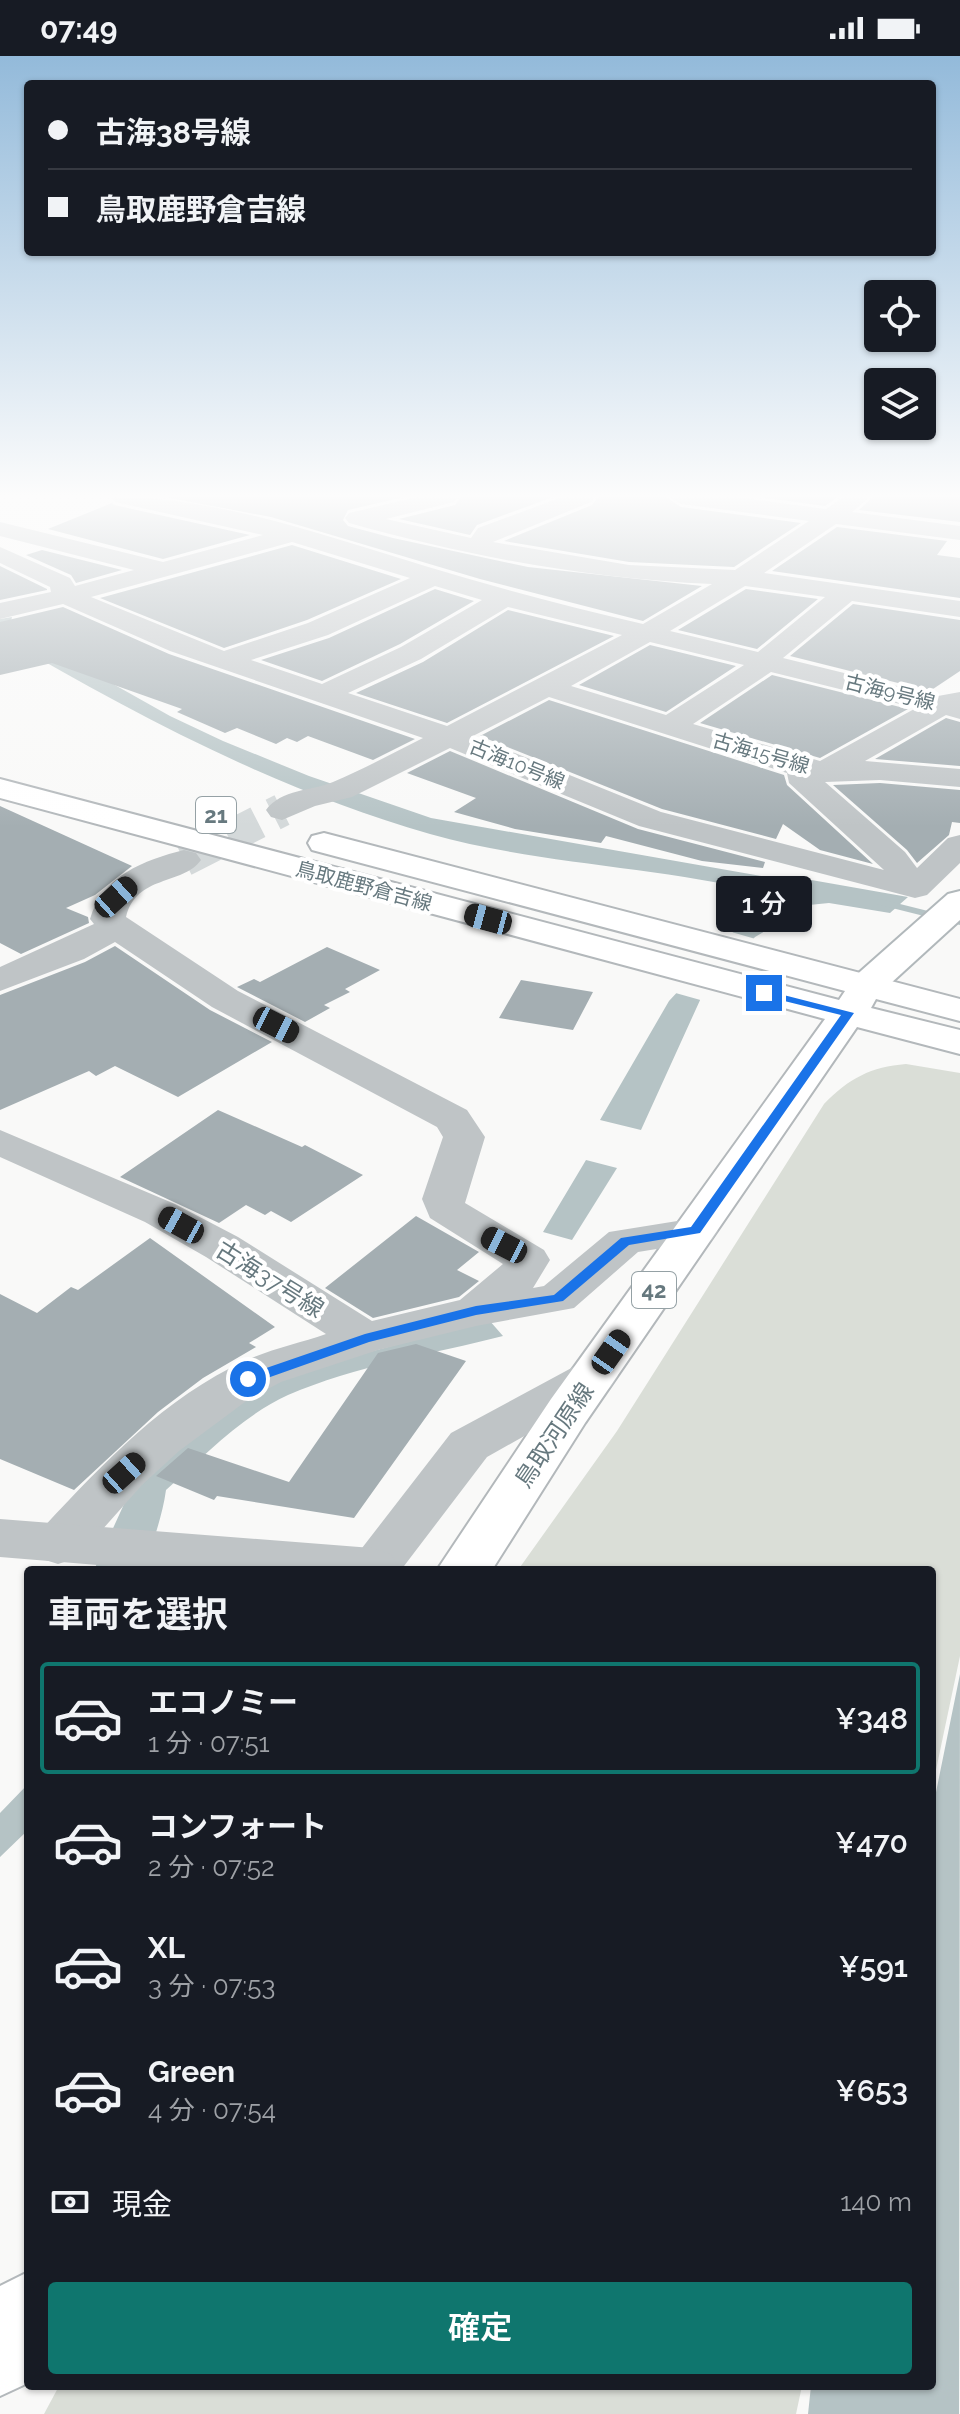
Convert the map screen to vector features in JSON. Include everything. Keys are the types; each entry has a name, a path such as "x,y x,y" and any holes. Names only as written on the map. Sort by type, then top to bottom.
{"main road":[{"name":"鳥取鹿野倉吉線","path":"0,759 431,872 736,968 857,1000 938,1015 960,1042"},
{"name":"鳥取鹿野倉吉線","path":"0,788 401,896 736,968"},
{"name":"鳥取河原線","path":"467,1566 594,1376 857,1000 960,901"},
{"path":"0,2358 24,2316"}],"street":[{"name":"古海10号線","path":"93,607 223,660 449,737 650,819 915,888"},
{"path":"223,660 318,629 367,607"},
{"path":"323,694 411,653 485,607"},
{"name":"古海9号線","path":"540,607 953,704"},
{"path":"282,810 304,799 341,790 549,688 694,607"},
{"path":"670,726 768,662 772,652 829,607"},
{"name":"古海15号線","path":"549,688 807,769 825,771 953,704"},
{"path":"960,778 932,773 825,771 800,776 893,859 915,888 960,845"},
{"path":"184,860 153,871 116,897 108,919 225,999 453,1119 464,1137 443,1199 445,1209 528,1260 518,1277 476,1311"},
{"path":"0,980 71,951 116,927"},
{"name":"古海37号線","path":"0,1142 173,1220 365,1338"},
{"path":"58,1545 124,1473 161,1439 232,1388 264,1371 365,1338 476,1311 558,1298 625,1241 696,1231"},
{"path":"374,1566 469,1445 594,1376"},
{"path":"0,1538 333,1566"},
{"path":"0,2305 24,2294"}],"shaded area":[{"path":"12,617 10,626 170,716 309,776 431,818 778,879 800,878 908,897 890,913 829,903 809,905 755,937 701,998 641,1130 600,1120 669,1001 734,931 782,897 695,879 473,845 317,796 156,722 0,636 0,619"},
{"path":"906,1064 960,1073 960,1656 936,1770 936,1566 521,1566 617,1431 824,1104 861,1075"},
{"path":"586,1160 617,1168 572,1240 543,1232"},
{"path":"489,1320 503,1336 340,1376 271,1404 224,1438 166,1490 146,1566 96,1566 130,1491 174,1445 283,1375"},
{"path":"960,1674 959,2414 808,2414 811,2390 936,2390 936,1792"},
{"path":"24,1788 24,1834 0,1857 0,1813"},
{"path":"57,2390 801,2390 796,2414 44,2414"}],"pier":[{"path":"728,931 759,940 704,1001 672,992"}],"building":[{"path":"63,607 169,654 415,739 373,760 308,736 297,742 287,738 276,744 237,728 225,733 177,712 182,709 52,663 0,675 0,622"},
{"path":"122,607 337,607 307,620 224,648"},
{"path":"396,607 464,607 400,644 322,681 261,660 329,638"},
{"path":"589,607 667,607 643,621"},
{"path":"716,607 808,607 757,649 678,630"},
{"path":"849,607 873,607 960,620 960,671 930,691 790,656"},
{"path":"508,610 614,636 447,723 356,693 423,662"},
{"path":"650,645 736,666 666,712 579,685"},
{"path":"772,675 908,709 820,758 700,723"},
{"path":"549,700 784,775 787,785 873,864 820,850 783,824 776,839 662,809 480,736"},
{"path":"946,718 960,722 960,766 875,759"},
{"path":"450,751 638,829 765,862 763,868 702,861 606,836 601,843 515,829 454,812 476,798 407,773"},
{"path":"880,783 960,790 960,823 952,822 949,835 917,863 907,850 833,785"},
{"path":"0,806 132,866 95,895 66,908 88,917 89,923 21,954 0,943"},
{"path":"115,946 210,1010 272,1042 178,1097 115,1066 96,1076 89,1071 0,1110 0,995 85,962"},
{"path":"327,947 380,970 345,989 350,992 324,1005 330,1008 305,1022 237,987 254,979 260,982"},
{"path":"521,980 593,992 573,1030 499,1018"},
{"path":"218,1110 302,1147 305,1145 363,1175 291,1222 271,1211 265,1215 246,1205 219,1223 120,1177"},
{"path":"416,1216 479,1252 457,1270 479,1281 459,1297 373,1318 325,1288"},
{"path":"150,1238 275,1327 249,1343 256,1347 203,1378 158,1412 74,1490 0,1459 0,1294 37,1313 71,1287 78,1290"},
{"path":"416,1344 466,1361 354,1518 217,1496 214,1500 156,1476 188,1448 289,1482 378,1353"}],"waterway":[{"path":"880,902 960,922"}],"tunnel":[{"path":"184,860 282,810"}],"route":[{"path":"248,1379 365,1338 476,1311 558,1298 625,1241 696,1231 848,1013 764,993"}]}
